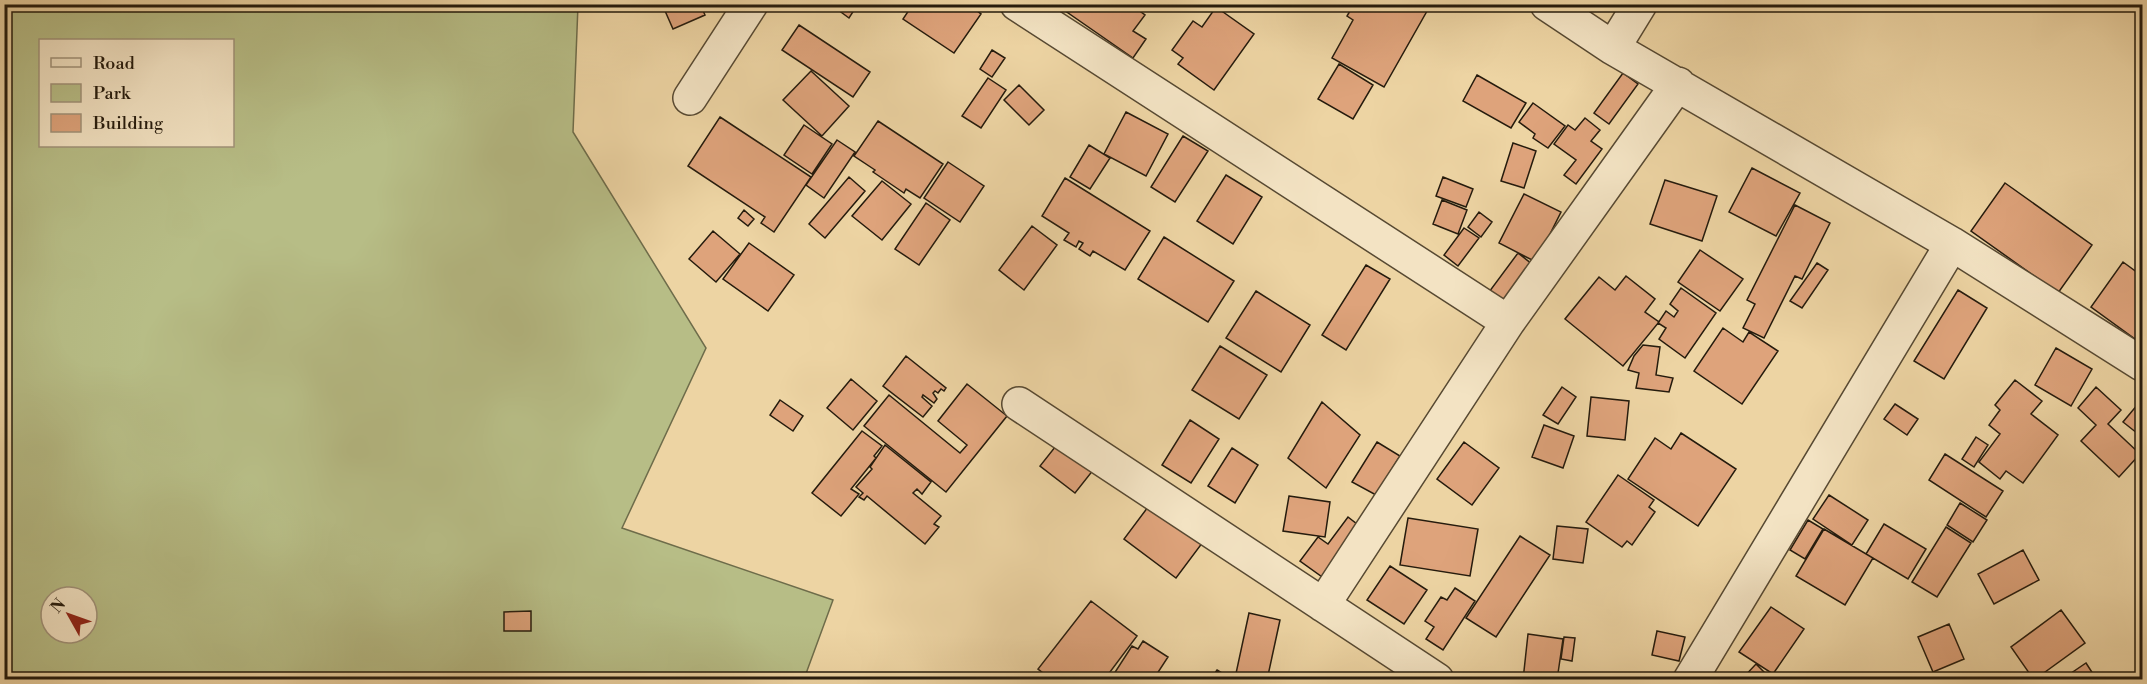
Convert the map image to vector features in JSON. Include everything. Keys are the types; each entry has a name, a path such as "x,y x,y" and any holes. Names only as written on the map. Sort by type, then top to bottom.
{"street":[{"path":"690,98 751,4"},
{"path":"1017,4 1508,322"},
{"path":"1547,4 1613,48 1952,244 2142,364"},
{"path":"1613,48 1640,4"},
{"path":"1323,605 1508,322 1678,84"},
{"path":"1690,680 1952,244"},
{"path":"1019,404 1437,680"}],"green space":[{"path":"4,5 578,5 573,132 706,348 622,528 833,600 804,679 5,679"}],"building":[{"path":"662,4 700,4 705,15 673,29"},
{"path":"830,4 858,4 849,18"},
{"path":"913,4 968,4 981,14 954,53 903,19"},
{"path":"1044,4 1130,4 1145,15 1133,31 1146,39 1133,58 1058,6 1054,11"},
{"path":"1354,4 1431,4 1384,87 1332,58 1353,20 1347,16"},
{"path":"1216,7 1254,34 1214,90 1178,64 1183,58 1172,50 1193,21 1202,27"},
{"path":"799,25 870,72 853,97 782,50"},
{"path":"992,50 1005,58 992,77 980,69"},
{"path":"1339,64 1373,85 1353,119 1318,99"},
{"path":"811,71 849,106 822,136 783,100"},
{"path":"1623,73 1638,84 1609,124 1594,113"},
{"path":"1477,75 1526,103 1511,128 1463,101"},
{"path":"988,78 1006,90 981,128 962,116"},
{"path":"1019,85 1044,110 1029,125 1004,100"},
{"path":"1533,103 1565,126 1548,148 1533,138 1535,134 1519,122"},
{"path":"1126,112 1168,134 1146,176 1104,154"},
{"path":"720,117 811,177 774,232 761,223 765,217 688,166"},
{"path":"1585,118 1600,130 1591,141 1602,149 1576,184 1564,175 1576,160 1554,144 1568,125 1575,130"},
{"path":"878,121 943,164 920,198 906,189 904,193 854,156"},
{"path":"804,125 832,144 812,174 784,155"},
{"path":"1183,136 1208,151 1175,202 1151,187"},
{"path":"837,140 855,152 824,198 806,185"},
{"path":"1513,143 1536,151 1524,188 1501,181"},
{"path":"1089,145 1110,158 1090,189 1070,177"},
{"path":"948,162 984,186 960,222 924,198"},
{"path":"1752,168 1800,193 1776,236 1729,212"},
{"path":"1226,175 1262,197 1233,244 1197,221"},
{"path":"849,177 865,191 825,238 809,224"},
{"path":"1443,177 1473,189 1466,207 1436,196"},
{"path":"1065,178 1150,231 1125,270 1093,251 1090,256 1079,249 1083,243 1079,241 1076,247 1064,240 1069,233 1042,216"},
{"path":"1665,180 1717,196 1702,241 1650,224"},
{"path":"882,181 911,204 882,240 852,216"},
{"path":"2005,183 2092,245 2058,293 1971,231"},
{"path":"1524,194 1561,212 1536,262 1499,243"},
{"path":"1442,200 1467,210 1458,234 1433,224"},
{"path":"926,203 950,220 919,265 895,249"},
{"path":"1795,205 1830,223 1802,279 1795,276 1764,338 1743,328 1755,304 1747,300"},
{"path":"744,210 754,219 748,226 738,218"},
{"path":"1479,212 1492,222 1481,237 1468,227"},
{"path":"1032,226 1057,245 1024,290 999,270"},
{"path":"1464,228 1479,238 1458,266 1444,255"},
{"path":"713,231 740,254 716,282 689,259"},
{"path":"1164,237 1234,281 1208,322 1138,279"},
{"path":"749,243 794,275 768,311 723,279"},
{"path":"1700,250 1743,279 1720,311 1678,282"},
{"path":"1518,253 1537,268 1509,307 1489,292"},
{"path":"2123,262 2142,276 2142,344 2091,307"},
{"path":"1817,263 1828,270 1802,308 1790,301"},
{"path":"1366,265 1390,279 1346,350 1322,335"},
{"path":"1626,276 1655,299 1645,312 1659,322 1623,366 1565,319 1599,277 1615,290"},
{"path":"1681,288 1716,313 1685,358 1659,339 1666,328 1658,323 1666,311 1674,317 1678,311 1670,304"},
{"path":"1958,290 1987,308 1944,379 1914,361"},
{"path":"1256,291 1310,325 1281,372 1226,338"},
{"path":"1723,328 1743,342 1749,332 1778,351 1742,404 1694,371"},
{"path":"1643,345 1660,347 1656,375 1673,378 1669,392 1636,388 1639,373 1628,370 1634,356"},
{"path":"1220,346 1267,375 1239,419 1192,390"},
{"path":"2056,348 2092,369 2071,406 2035,385"},
{"path":"906,356 946,388 944,391 941,389 938,393 935,391 933,393 937,399 934,403 923,395 922,397 932,406 923,417 883,386"},
{"path":"851,379 877,401 853,430 827,408"},
{"path":"2015,380 2042,401 2031,414 2058,435 2023,483 2006,471 2000,479 1979,462 2000,434 1989,425 2000,410 1995,405"},
{"path":"967,384 1007,416 946,492 864,426 889,395 960,453 967,445 938,421"},
{"path":"1562,387 1576,397 1558,424 1543,415"},
{"path":"2096,387 2121,410 2108,424 2140,454 2119,477 2081,441 2096,425 2078,408"},
{"path":"1591,397 1629,401 1625,440 1587,436"},
{"path":"780,400 803,416 793,431 770,415"},
{"path":"1322,402 1360,435 1326,488 1288,458"},
{"path":"1895,404 1918,419 1907,435 1884,419"},
{"path":"2138,404 2142,408 2142,437 2123,422"},
{"path":"1190,420 1219,439 1191,483 1162,465"},
{"path":"1544,425 1574,436 1563,468 1532,457"},
{"path":"862,431 882,446 874,456 876,458 851,489 859,494 841,516 812,493"},
{"path":"1681,433 1736,469 1698,526 1628,479 1655,438 1671,449"},
{"path":"1063,437 1098,464 1075,493 1040,466"},
{"path":"1976,437 1988,445 1974,467 1962,459"},
{"path":"1377,442 1400,456 1376,495 1352,482"},
{"path":"1464,442 1499,468 1472,505 1437,479"},
{"path":"885,445 931,482 922,494 917,489 913,493 941,516 934,524 939,527 925,544 867,496 864,500 859,497 863,493 856,487 872,469 870,467"},
{"path":"1232,448 1258,465 1235,503 1208,486"},
{"path":"1945,454 2003,491 1986,517 1929,480"},
{"path":"1618,475 1654,500 1649,507 1655,512 1632,545 1627,541 1622,547 1586,522"},
{"path":"1829,495 1868,520 1852,545 1813,519"},
{"path":"1289,496 1330,502 1325,537 1283,531"},
{"path":"1151,503 1203,542 1176,578 1124,539"},
{"path":"1960,503 1987,520 1973,542 1947,525"},
{"path":"1348,517 1362,528 1325,579 1300,561 1318,537 1328,544"},
{"path":"1408,518 1478,529 1470,576 1400,565"},
{"path":"1808,520 1823,529 1805,559 1790,550"},
{"path":"1884,524 1926,549 1908,579 1866,554"},
{"path":"1557,526 1588,529 1583,563 1553,559"},
{"path":"1946,527 1971,543 1937,597 1912,582"},
{"path":"1824,529 1873,558 1845,605 1796,576"},
{"path":"1520,536 1550,555 1496,637 1466,618"},
{"path":"2023,550 2039,580 1994,604 1978,574"},
{"path":"1390,566 1427,590 1404,624 1367,600"},
{"path":"1455,588 1475,601 1443,650 1426,639 1434,627 1425,621 1441,597 1447,600"},
{"path":"1091,601 1137,636 1104,680 1052,680 1038,669"},
{"path":"1771,607 1804,629 1773,674 1739,652"},
{"path":"2061,610 2085,643 2034,680 2011,647"},
{"path":"531,611 531,631 504,631 504,612"},
{"path":"1249,613 1280,620 1267,680 1235,678"},
{"path":"1949,624 1964,659 1933,672 1918,637"},
{"path":"1657,631 1685,637 1679,661 1652,655"},
{"path":"1528,634 1563,639 1557,680 1523,680"},
{"path":"1564,637 1575,638 1572,661 1561,659"},
{"path":"1143,641 1168,657 1153,680 1110,680 1132,646 1138,649"},
{"path":"2086,663 2097,680 2061,680"},
{"path":"1756,664 1772,680 1741,680"},
{"path":"1217,670 1225,675 1227,673 1235,680 1210,680"}]}
